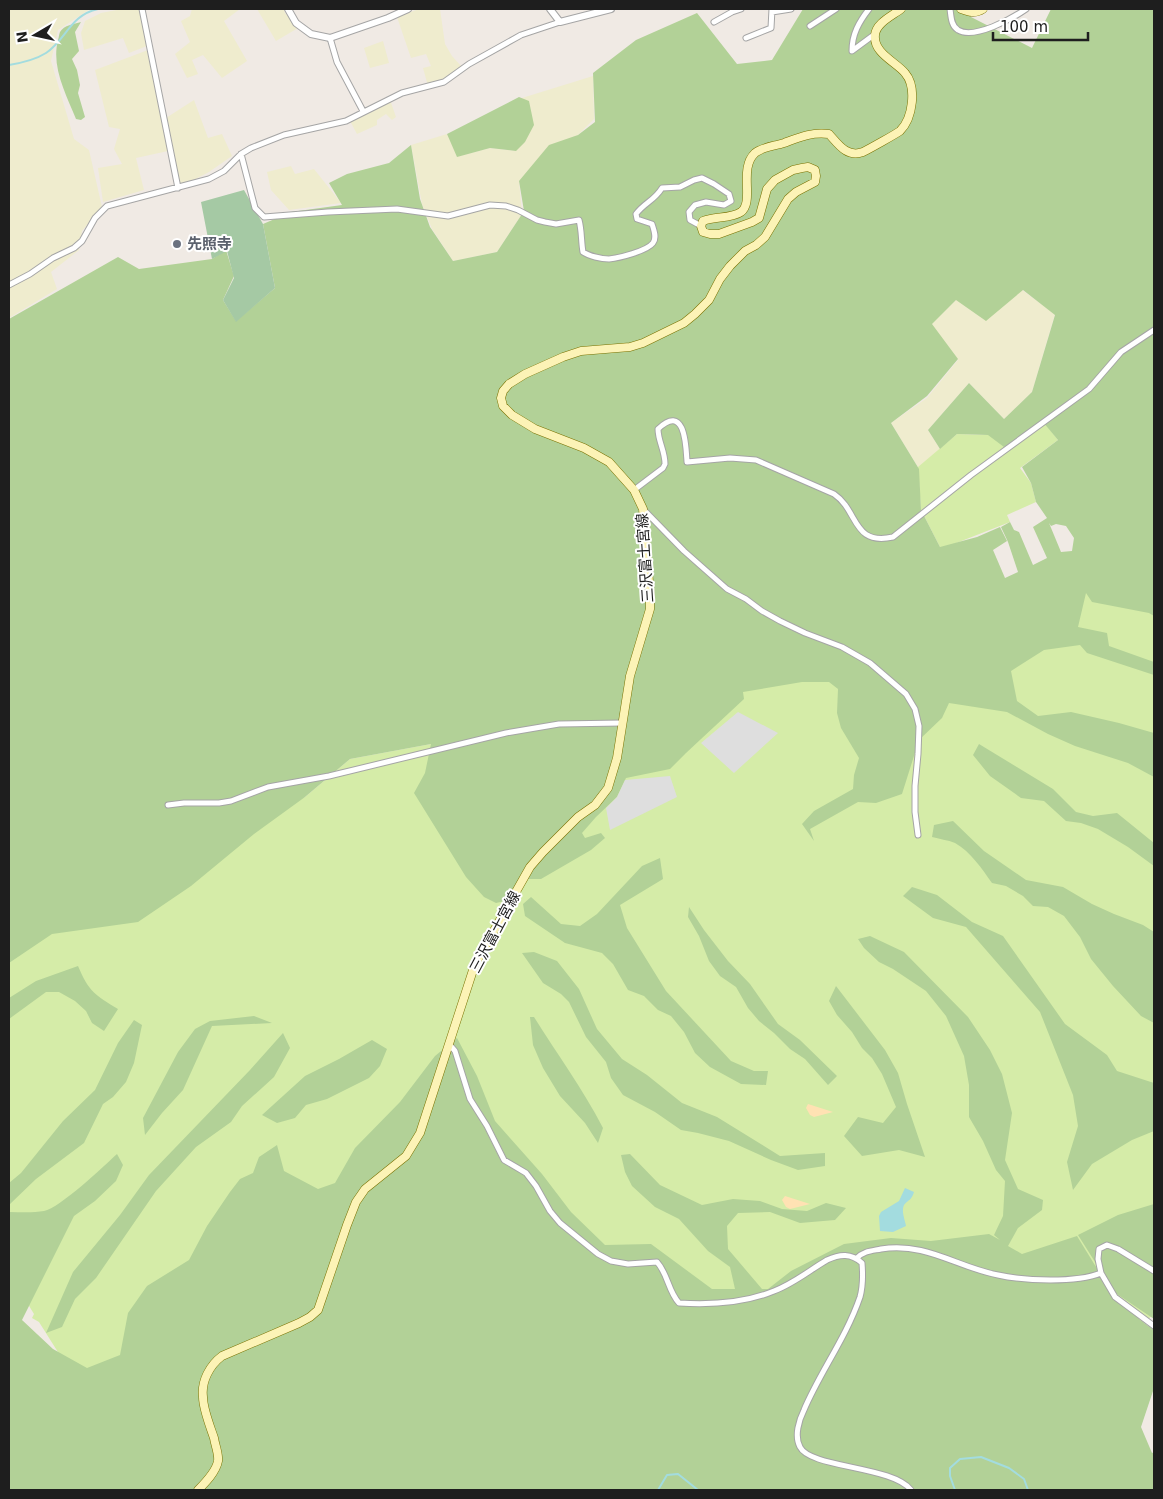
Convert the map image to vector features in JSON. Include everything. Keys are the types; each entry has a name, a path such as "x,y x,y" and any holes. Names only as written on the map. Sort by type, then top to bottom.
{"main road":[{"path":"701,226 703,221 708,219 740,212 746,205 747,165 755,153 815,132 829,134 843,149 851,154 862,152 900,130 908,117 912,104 911,84 905,73 878,48 875,34 877,27 901,9"},
{"path":"960,9 970,12 978,12 983,9"},
{"name":"三沢富士宮線","path":"198,1490 212,1474 218,1462 217,1450 202,1397 204,1386 214,1362 222,1356 299,1323 318,1310 356,1202 366,1190 406,1156 420,1133 475,964 530,867 578,818 595,805 608,788 617,758 630,676 650,609 643,509 634,490 609,462 584,448 535,429 512,415 503,406 501,398 503,391 509,384 525,374 563,357 580,351 630,347 643,343 684,323 696,314 708,300 730,266 765,237 788,199 814,182 816,176 814,170 802,168 793,170 775,180 767,189 759,218 752,222 719,234 704,232 701,226"}],"street":[{"path":"142,9 178,188"},
{"path":"288,9 296,23 311,34 330,38 408,9"},
{"path":"550,9 560,22"},
{"path":"9,285 30,274 53,258 74,248 82,241 95,218 107,206 209,179 224,171 241,154 284,134 346,121 402,93 444,82 469,64 521,35 560,22 611,9"},
{"path":"714,22 732,10 741,9"},
{"path":"746,38 771,28 772,10 791,9"},
{"path":"810,26 836,9"},
{"path":"870,9 855,31 852,50 875,34"},
{"path":"950,9 952,24 957,30 966,33 1002,24 1026,9"},
{"path":"330,38 338,62 363,111"},
{"path":"241,154 255,208 264,217 397,209 448,216 490,205 506,206 545,222 556,224 579,220 582,231 583,252 587,255 608,259 620,257 652,244 655,238 652,224 637,219 636,214 642,206 656,197 662,188 680,187 702,178 729,194 731,201 724,205 706,202 695,205 689,212 690,220 701,226"},
{"path":"634,490 665,464 658,429 664,423 676,422 681,425 685,433 688,462 730,458 756,460 834,494 841,499 865,535 876,538 893,537 971,475 1090,389 1121,352 1154,330"},
{"path":"643,509 684,551 727,589 780,621 842,647 870,663 906,694 915,709 919,726 915,786 918,835"},
{"path":"168,805 231,801 268,787 328,776 506,732 559,724 622,723"},
{"path":"449,1044 455,1052 470,1099 487,1126 504,1160 526,1172 550,1212 560,1223 598,1254 611,1261 628,1264 657,1262 661,1266 673,1296 679,1303 710,1305 755,1297 776,1291 827,1260 846,1255 857,1258 862,1263 863,1273 860,1296 839,1344 804,1410 798,1427 800,1448 809,1456 897,1480 907,1484 911,1490"},
{"path":"1154,1270 1118,1249 1106,1245 1099,1249 1098,1259 1101,1273 1115,1297 1154,1326"},
{"path":"857,1258 864,1252 895,1247 926,1251 975,1270 998,1276 1062,1279 1092,1277 1101,1273"}],"shaded area":[{"path":"9,9 90,9 58,30 51,61 74,139 89,150 102,207 82,231 79,250 51,272 57,289 9,318"},
{"path":"122,9 139,9 147,46 129,53 123,38 84,50 81,33 85,21 101,13"},
{"path":"192,9 240,9 224,21 247,61 222,78 203,55 192,60 198,74 187,78 175,54 190,42 181,21 190,16"},
{"path":"257,9 284,9 285,13 298,28 276,41"},
{"path":"419,9 440,9 445,44 452,56 462,67 445,79 428,86 423,68 431,66 426,54 411,58 397,17"},
{"path":"383,41 389,63 370,68 364,48"},
{"path":"148,50 168,151 136,158 144,190 103,202 98,168 122,164 114,149 120,129 109,127 95,70"},
{"path":"593,76 594,119 578,135 519,181 522,214 497,252 453,261 432,229 422,204 411,145 447,134 459,156 490,148 516,151 531,109 522,98"},
{"path":"389,97 396,117 392,120 386,114 377,120 377,125 357,134 350,121"},
{"path":"194,100 208,138 222,134 232,156 209,172 180,187 166,118"},
{"path":"291,166 295,174 314,169 341,203 289,210 271,190 267,172"},
{"path":"1022,290 1055,314 1032,392 1004,419 969,383 928,430 940,449 919,469 891,423 927,398 958,360 931,324 956,300"},
{"path":"738,712 778,733 734,773 701,743"},
{"path":"670,776 677,797 610,830 606,808 617,797 625,780"}],"green space":[{"path":"803,9 969,9 971,17 1032,48 1051,9 1154,9 1154,616 1149,613 1092,602 1086,593 1078,627 1107,633 1109,646 1154,662 1154,675 1087,653 1080,645 1044,650 1011,671 1017,701 1038,716 1071,712 1154,733 1154,777 1128,763 1075,746 1007,712 949,703 942,718 919,740 902,794 876,803 858,802 810,829 814,841 802,824 814,811 853,789 854,775 859,758 841,728 837,713 838,689 829,682 802,682 743,692 744,699 670,769 626,778 617,797 582,833 585,838 601,833 605,838 591,850 541,879 525,879 509,900 496,903 484,897 466,877 414,793 425,773 431,744 350,759 305,797 254,834 191,886 138,922 52,934 9,963 9,319 118,257 139,269 212,259 226,250 234,276 223,300 236,321 275,288 263,224 291,212 342,205 329,183 347,174 389,163 411,145 420,199 430,227 453,261 497,252 524,211 519,181 549,145 578,135 595,122 593,73 636,40 697,13 737,64 772,60","holes":["1023,290 1055,315 1032,392 1004,419 969,383 928,430 940,449 957,434 988,435 1004,447 1043,422 1058,440 1022,467 1031,483 1036,502 1047,518 1033,527 1047,558 1033,565 1019,532 1014,530 1010,522 1001,527 1008,542 1018,572 1005,578 993,550 1007,541 1000,527 977,537 940,547 921,510 919,469 891,423 927,396 958,359 932,324 956,300 986,321","1049,523 1051,526 1056,524 1066,526 1074,538 1072,551 1061,552"]},
{"path":"81,22 75,32 79,51 72,59 77,70 80,85 78,93 85,117 81,120 76,119 64,90 56,60 56,50 59,34 62,30 69,25"},
{"path":"519,97 529,101 534,125 525,142 516,151 490,148 457,157 447,134"},
{"path":"244,190 263,224 275,288 236,322 223,300 234,278 227,251 212,259 201,202"},
{"path":"1044,422 1058,440 1020,468 1031,483 1036,502 1007,515 1010,522 941,549 921,510 918,467 957,434 988,435"},
{"path":"1051,575 1154,602 1154,1314 1138,1328 90,1403 39,1322 32,1318 34,1314 12,1278 9,1279 9,930 305,797 350,759 431,744 825,590 978,670"},
{"path":"979,744 1053,789 1076,812 1093,816 1117,813 1154,843 1154,866 1128,847 1098,829 1081,823 1066,821 1044,801 1021,798 990,776 973,755"},
{"path":"953,821 984,851 1026,880 1063,887 1092,904 1143,925 1154,932 1154,1023 1141,1016 1113,986 1091,959 1080,937 1064,916 1048,907 1033,906 1023,896 1006,886 992,883 976,861 961,847 955,843 932,837 934,825"},
{"path":"660,858 663,879 620,905 627,928 666,991 731,1061 754,1071 768,1071 766,1085 741,1084 710,1067 695,1053 684,1032 671,1016 658,1010 644,996 628,990 613,964 602,953 565,943 525,916 523,904 531,897 561,924 580,926 597,914 642,866"},
{"path":"912,887 937,895 972,922 1003,936 1065,1024 1107,1055 1117,1071 1154,1083 1154,1131 1132,1140 1092,1164 1073,1190 1067,1162 1078,1126 1073,1095 1040,1012 966,927 933,918 903,896"},
{"path":"689,907 704,930 728,961 750,984 778,1024 800,1040 837,1076 828,1085 805,1059 790,1049 759,1021 748,1008 736,987 720,976 709,961 699,936 688,917"},
{"path":"870,936 904,952 968,1017 990,1050 1002,1074 1012,1113 1005,1160 1018,1189 1043,1200 1042,1210 1018,1228 1008,1246 1022,1254 1077,1236 1112,1293 1140,1320 1154,1330 1154,1388 1141,1427 1152,1453 1154,1452 1154,1490 9,1490 9,1212 40,1212 51,1208 82,1186 117,1154 123,1165 116,1181 95,1201 74,1216 22,1320 53,1349 87,1368 120,1355 128,1313 147,1286 189,1260 207,1226 230,1192 240,1179 253,1173 259,1157 277,1145 284,1171 318,1189 335,1183 355,1148 400,1102 435,1056 457,1038 477,1076 495,1121 542,1174 571,1212 605,1245 651,1244 712,1289 735,1289 730,1267 708,1251 679,1219 655,1207 632,1186 625,1172 621,1155 630,1154 660,1185 702,1205 733,1199 760,1201 782,1209 807,1211 826,1203 846,1208 835,1220 800,1223 770,1212 738,1213 727,1226 728,1249 762,1289 768,1289 791,1271 844,1244 891,1238 931,1241 989,1234 1000,1240 994,1235 1003,1216 1005,1181 996,1170 983,1141 969,1117 969,1085 964,1056 946,1016 926,991 879,962 864,948 858,939"},
{"path":"534,952 557,961 579,989 597,1029 622,1059 647,1075 682,1103 717,1117 780,1156 825,1153 825,1166 798,1170 729,1141 681,1130 655,1112 623,1095 611,1078 606,1062 586,1037 569,1002 561,994 543,983 522,953"},
{"path":"78,966 89,987 118,1009 104,1031 92,1023 86,1011 75,1001 59,992 46,992 9,1019 9,998 36,981"},
{"path":"836,986 885,1050 898,1073 925,1157 899,1150 862,1156 844,1136 858,1117 883,1123 896,1107 882,1074 872,1058 837,1015 829,1001"},
{"path":"254,1016 272,1023 212,1026 183,1090 145,1135 143,1118 178,1052 195,1029 210,1021"},
{"path":"530,1017 534,1017 603,1128 598,1143 585,1123 560,1096 543,1068 533,1045"},
{"path":"134,1020 142,1025 134,1063 126,1082 113,1097 103,1104 84,1143 36,1179 9,1205 9,1183 21,1173 63,1121 95,1090 118,1043"},
{"path":"283,1033 290,1048 274,1077 242,1106 231,1122 196,1147 156,1191 96,1278 75,1299 62,1327 46,1333 73,1272 120,1215 149,1175"},
{"path":"372,1040 387,1049 380,1066 369,1078 327,1099 306,1105 295,1118 277,1123 262,1115 305,1076"},
{"path":"1154,1204 1154,1319 1114,1292 1078,1235 1118,1215"}],"sand":[{"path":"808,1104 833,1112 814,1117 810,1115 806,1108"},
{"path":"785,1196 810,1204 790,1209 786,1207 782,1200"}],"water":[{"path":"905,1188 914,1192 903,1207 906,1226 893,1232 880,1231 879,1216 881,1212 899,1201"}],"waterway":[{"path":"9,65 33,59 46,53 53,48 75,22 89,12 98,9"},
{"path":"955,1490 950,1476 950,1468 960,1459 981,1457 1009,1468 1024,1479 1028,1490"},
{"path":"658,1490 667,1475 678,1474 698,1490"}],"place":[{"name":"先照寺","path":"177,244"}]}
